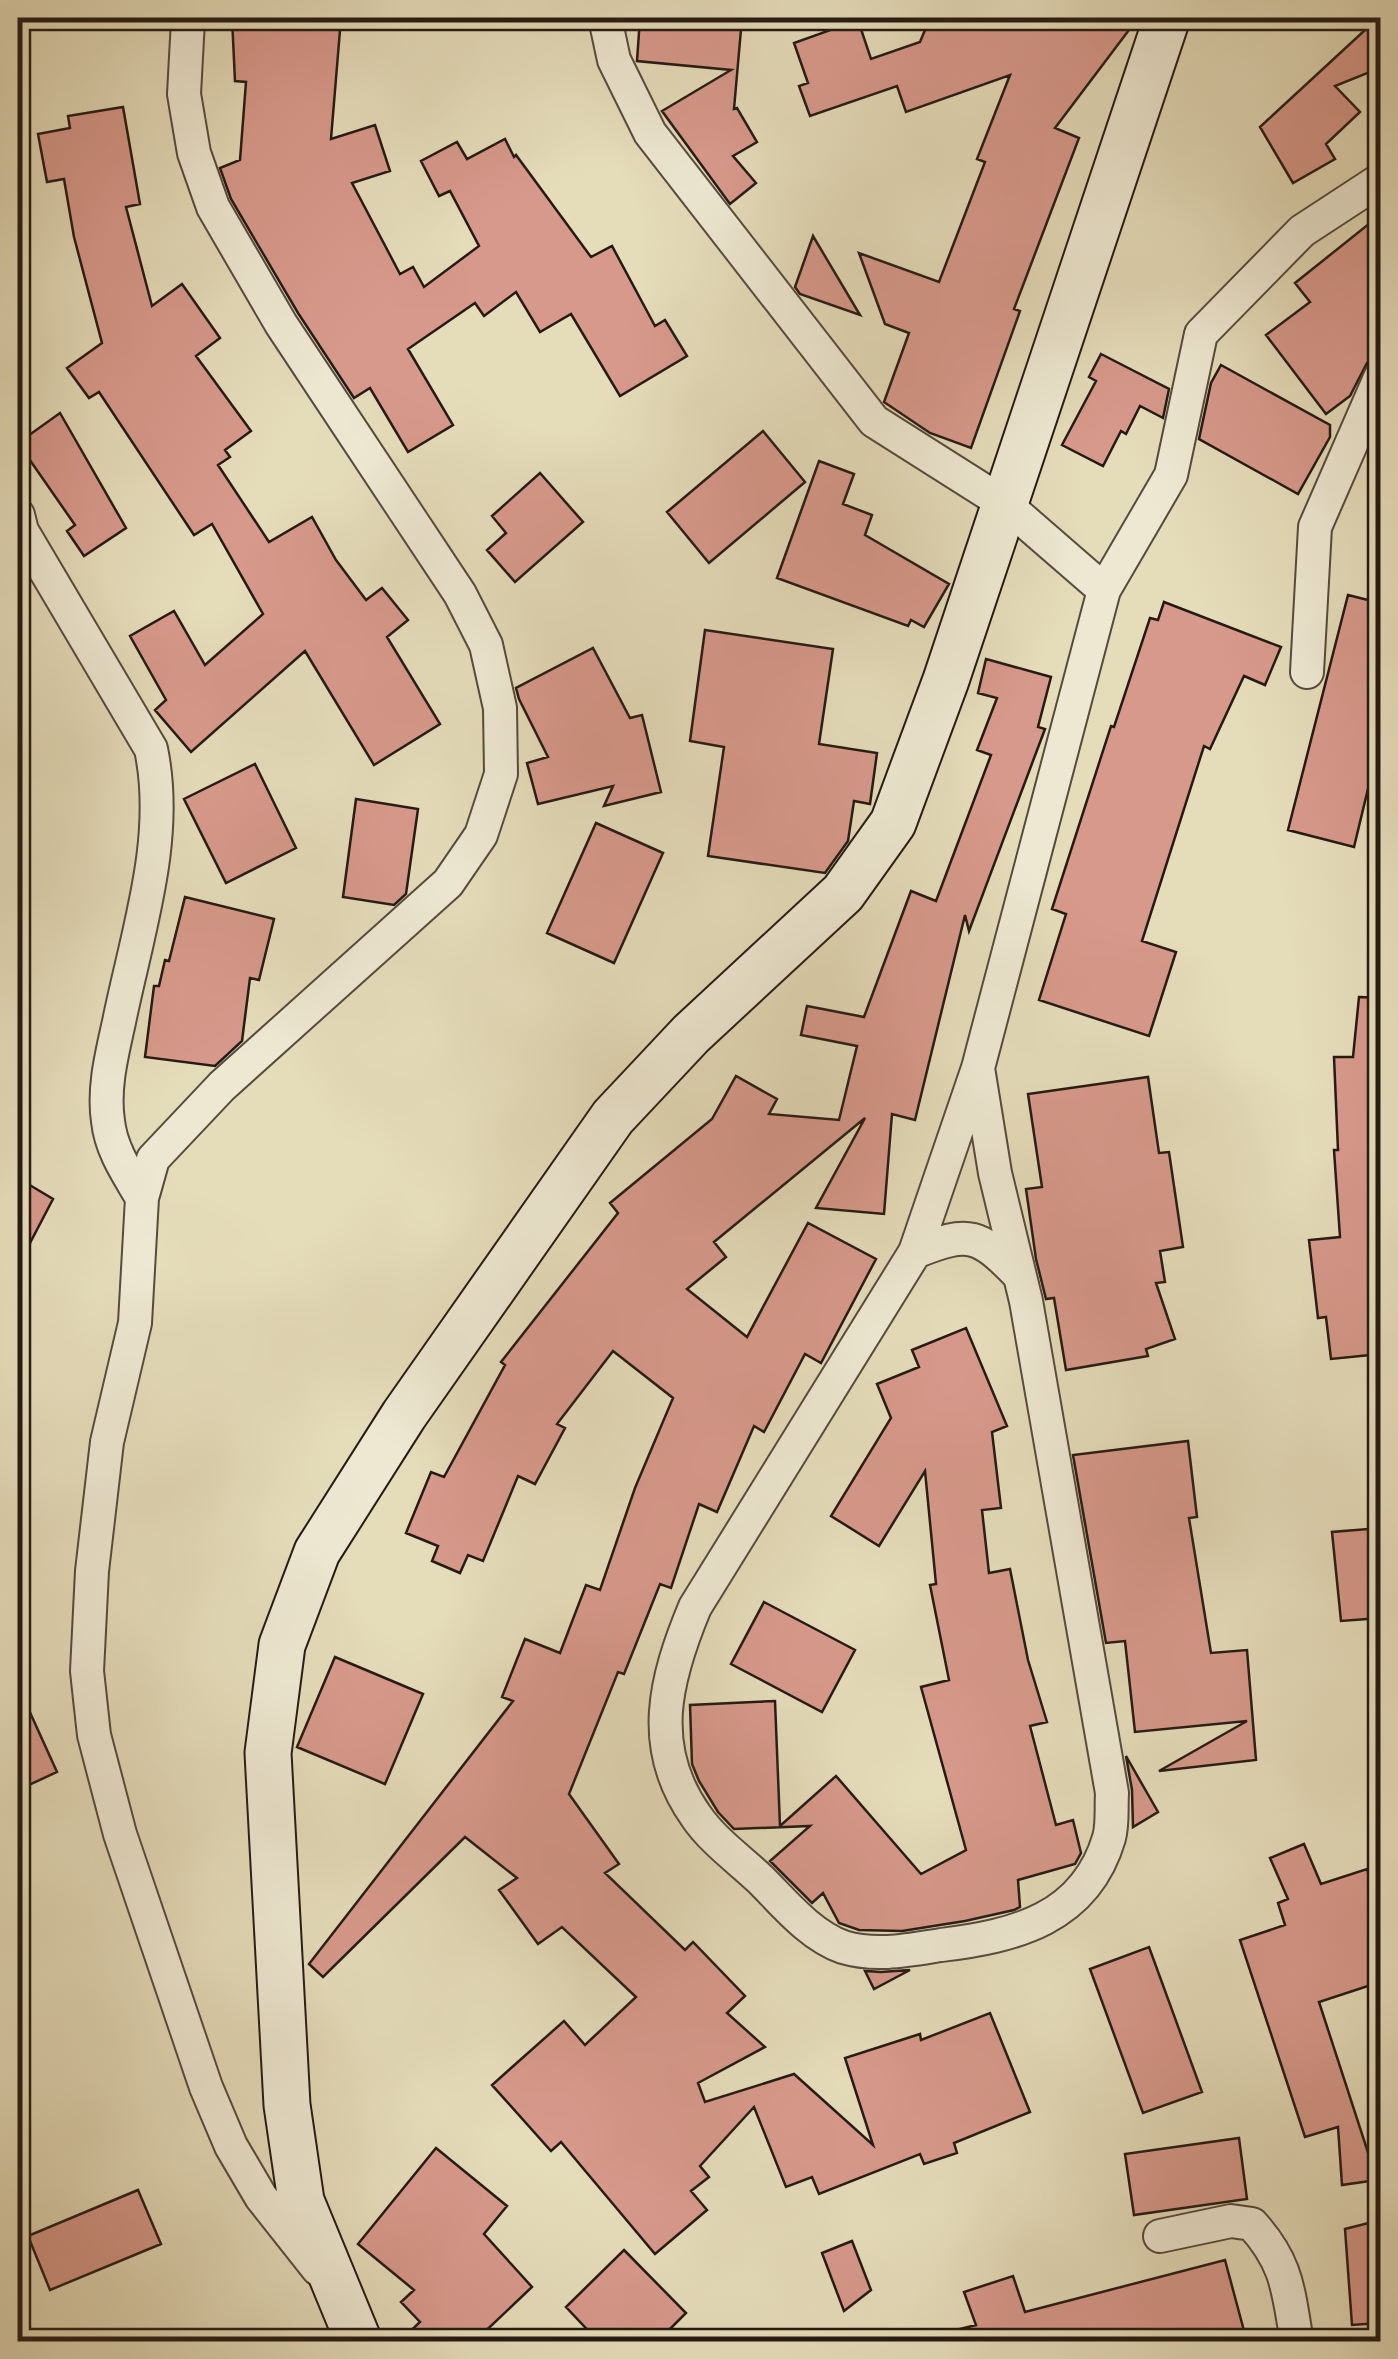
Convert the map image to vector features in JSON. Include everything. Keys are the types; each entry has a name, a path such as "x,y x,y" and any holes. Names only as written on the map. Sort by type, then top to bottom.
{"main road":[{"path":"359,2342 300,2201 287,2104 268,1753 282,1645 317,1552 404,1416 613,1118 690,1034 843,893 893,823 946,680 1166,18"}],"street":[{"path":"606,18 614,60 650,133 874,421 1005,504 1104,590"},
{"path":"188,20 184,94 194,154 213,208 280,324 460,594 486,646 500,708 501,774 481,835 448,883 222,1086 153,1159 142,1198 134,1323 106,1442 92,1571 87,1672 94,1734 120,1834 206,2087 231,2146 261,2197 339,2296"},
{"path":"978,1068 995,1173 1020,1275 1112,1792 1110,1835 1096,1870 1068,1903 1037,1924 994,1938 880,1953 843,1946 814,1931 698,1819 676,1783 666,1749 666,1702 674,1657 696,1607 916,1252 978,1068 1104,590 1171,475 1201,334 1302,231 1380,180"},
{"path":"1307,672 1316,527 1380,378"},
{"path":"18,515 22,530 151,748 158,784 157,838 108,1073 108,1121 118,1158 142,1198"},
{"path":"916,1252 948,1239 966,1238 990,1245 1020,1275"},
{"path":"1160,2236 1231,2221 1252,2224 1272,2247 1286,2278 1296,2342"}],"building":[{"path":"232,18 341,18 331,139 375,125 390,171 352,183 400,274 413,267 424,287 479,246 450,191 439,196 421,161 457,142 467,159 505,139 514,157 591,257 612,246 655,326 665,320 687,356 620,396 571,314 540,332 516,292 484,316 475,303 408,349 453,425 408,452 370,388 354,398 231,199 220,168 240,160 246,82 235,81"},
{"path":"640,18 742,18 734,109 737,108 757,142 733,156 756,183 730,204 662,111 731,70 637,61"},
{"path":"930,18 1138,18 1055,128 1079,138 1014,309 1020,311 971,448 930,433 884,402 909,333 885,324 859,253 939,282 985,162 977,159 1010,75 906,112 897,86 810,116 799,86 808,83 794,43 858,20 871,59 920,42"},
{"path":"1378,18 1380,68 1335,86 1360,112 1326,144 1335,159 1293,183 1260,127"},
{"path":"123,107 140,204 126,207 152,306 182,284 220,338 196,356 251,431 225,450 230,457 218,465 269,542 312,517 336,560 366,600 382,588 408,620 387,637 440,724 374,765 305,651 191,752 155,710 166,700 130,636 174,611 205,665 263,614 212,524 194,535 99,392 89,398 67,368 102,343 74,237 64,179 47,182 38,134 70,128 68,116"},
{"path":"1380,215 1380,358 1367,363 1350,396 1326,414 1266,335 1310,302 1295,283"},
{"path":"813,236 860,315 800,294 795,287"},
{"path":"1101,354 1169,389 1163,418 1140,406 1126,434 1121,431 1103,466 1062,445 1096,381 1089,377"},
{"path":"1221,365 1330,425 1330,437 1298,494 1199,439 1211,383"},
{"path":"60,413 126,528 84,556 67,531 75,525 18,443"},
{"path":"763,431 805,482 709,563 667,512"},
{"path":"819,461 854,474 843,504 872,515 865,535 949,584 924,627 911,620 908,626 777,578"},
{"path":"540,473 583,522 515,582 487,550 506,533 492,516"},
{"path":"1348,595 1380,603 1380,739 1354,847 1288,830"},
{"path":"1164,602 1281,647 1265,685 1244,676 1210,749 1204,746 1142,941 1176,952 1149,1036 1039,1000 1066,914 1052,909 1150,618 1158,620"},
{"path":"705,630 833,649 819,744 877,753 870,804 854,801 848,841 825,873 708,856 724,747 690,741"},
{"path":"593,648 630,718 642,715 661,792 604,806 613,786 538,804 527,763 548,757 516,688"},
{"path":"986,659 1051,677 1038,727 1045,729 969,931 965,915 915,1120 892,1114 884,1214 816,1208 865,1118 714,1242 726,1257 687,1289 747,1337 808,1223 876,1259 821,1363 805,1354 764,1432 754,1426 717,1512 699,1504 671,1588 660,1584 624,1674 618,1672 569,1794 619,1864 605,1873 685,1950 693,1942 745,1996 727,2013 765,2047 698,2083 705,2102 794,2074 873,2145 845,2058 920,2034 921,2040 990,2013 1030,2112 954,2143 957,2153 924,2164 920,2154 819,2194 812,2177 786,2187 754,2107 700,2166 709,2177 691,2191 707,2210 655,2254 561,2142 551,2151 492,2085 564,2021 585,2045 636,1997 562,1927 538,1944 499,1890 517,1878 465,1837 323,1977 309,1964 513,1701 502,1697 525,1639 560,1653 586,1585 600,1590 635,1488 673,1398 613,1351 557,1424 565,1428 535,1484 518,1476 483,1561 468,1555 460,1573 432,1561 438,1546 406,1533 431,1472 444,1477 505,1365 501,1362 618,1213 610,1203 712,1119 736,1076 777,1099 769,1114 839,1120 857,1046 801,1035 807,1006 864,1017 911,891 936,901 991,755 977,750 997,698 978,693"},
{"path":"255,764 296,848 226,883 184,799"},
{"path":"356,799 418,809 406,894 394,905 343,897"},
{"path":"596,823 663,853 614,963 547,933"},
{"path":"185,897 274,919 259,980 250,978 242,1041 215,1066 145,1057 154,986 159,986 165,960 169,961"},
{"path":"1359,997 1380,998 1380,1354 1331,1359 1326,1317 1318,1318 1309,1240 1340,1237 1334,1150 1338,1150 1334,1057 1353,1057"},
{"path":"1148,1077 1159,1153 1169,1152 1183,1247 1160,1251 1165,1282 1156,1283 1175,1339 1146,1349 1148,1356 1066,1370 1054,1298 1046,1299 1036,1259 1026,1189 1042,1187 1028,1094"},
{"path":"28,1184 53,1199 18,1266 18,1203"},
{"path":"966,1328 1007,1426 992,1432 1001,1508 982,1510 989,1573 1010,1569 1028,1660 1047,1722 1030,1726 1056,1825 1073,1820 1081,1853 1075,1864 1018,1880 1020,1907 1014,1910 902,1931 859,1930 839,1923 823,1893 812,1903 770,1861 810,1826 734,1829 718,1812 692,1764 690,1705 775,1701 780,1826 836,1776 921,1874 966,1850 921,1687 949,1680 930,1585 936,1584 925,1471 879,1546 831,1516 891,1418 877,1384 919,1367 912,1350"},
{"path":"1188,1441 1197,1517 1189,1518 1211,1653 1247,1650 1256,1760 1159,1771 1247,1721 1135,1732 1125,1641 1106,1643 1073,1455"},
{"path":"1380,1528 1380,1618 1341,1621 1332,1532"},
{"path":"764,1602 855,1650 822,1712 731,1664"},
{"path":"335,1657 423,1694 385,1784 297,1747"},
{"path":"18,1686 57,1772 18,1790"},
{"path":"1126,1756 1158,1812 1133,1827 1132,1790"},
{"path":"1304,1844 1321,1884 1367,1869 1380,1912 1380,1982 1319,2002 1377,2180 1342,2185 1338,2127 1305,2137 1240,1940 1285,1925 1278,1903 1288,1899 1270,1858"},
{"path":"1149,1947 1202,2092 1143,2113 1090,1969"},
{"path":"910,1970 874,1989 865,1971 881,1972"},
{"path":"1239,2138 1247,2199 1134,2215 1125,2154"},
{"path":"436,2148 507,2206 484,2234 532,2287 474,2342 399,2342 420,2322 401,2302 414,2290 358,2244"},
{"path":"138,2190 161,2244 50,2290 28,2236"},
{"path":"1380,2220 1380,2323 1352,2325 1345,2229"},
{"path":"852,2241 871,2290 844,2311 822,2253"},
{"path":"624,2250 686,2313 657,2342 599,2342 566,2307"},
{"path":"1225,2260 1247,2342 954,2342 952,2331 976,2325 964,2292 1013,2276 1025,2312"}]}
